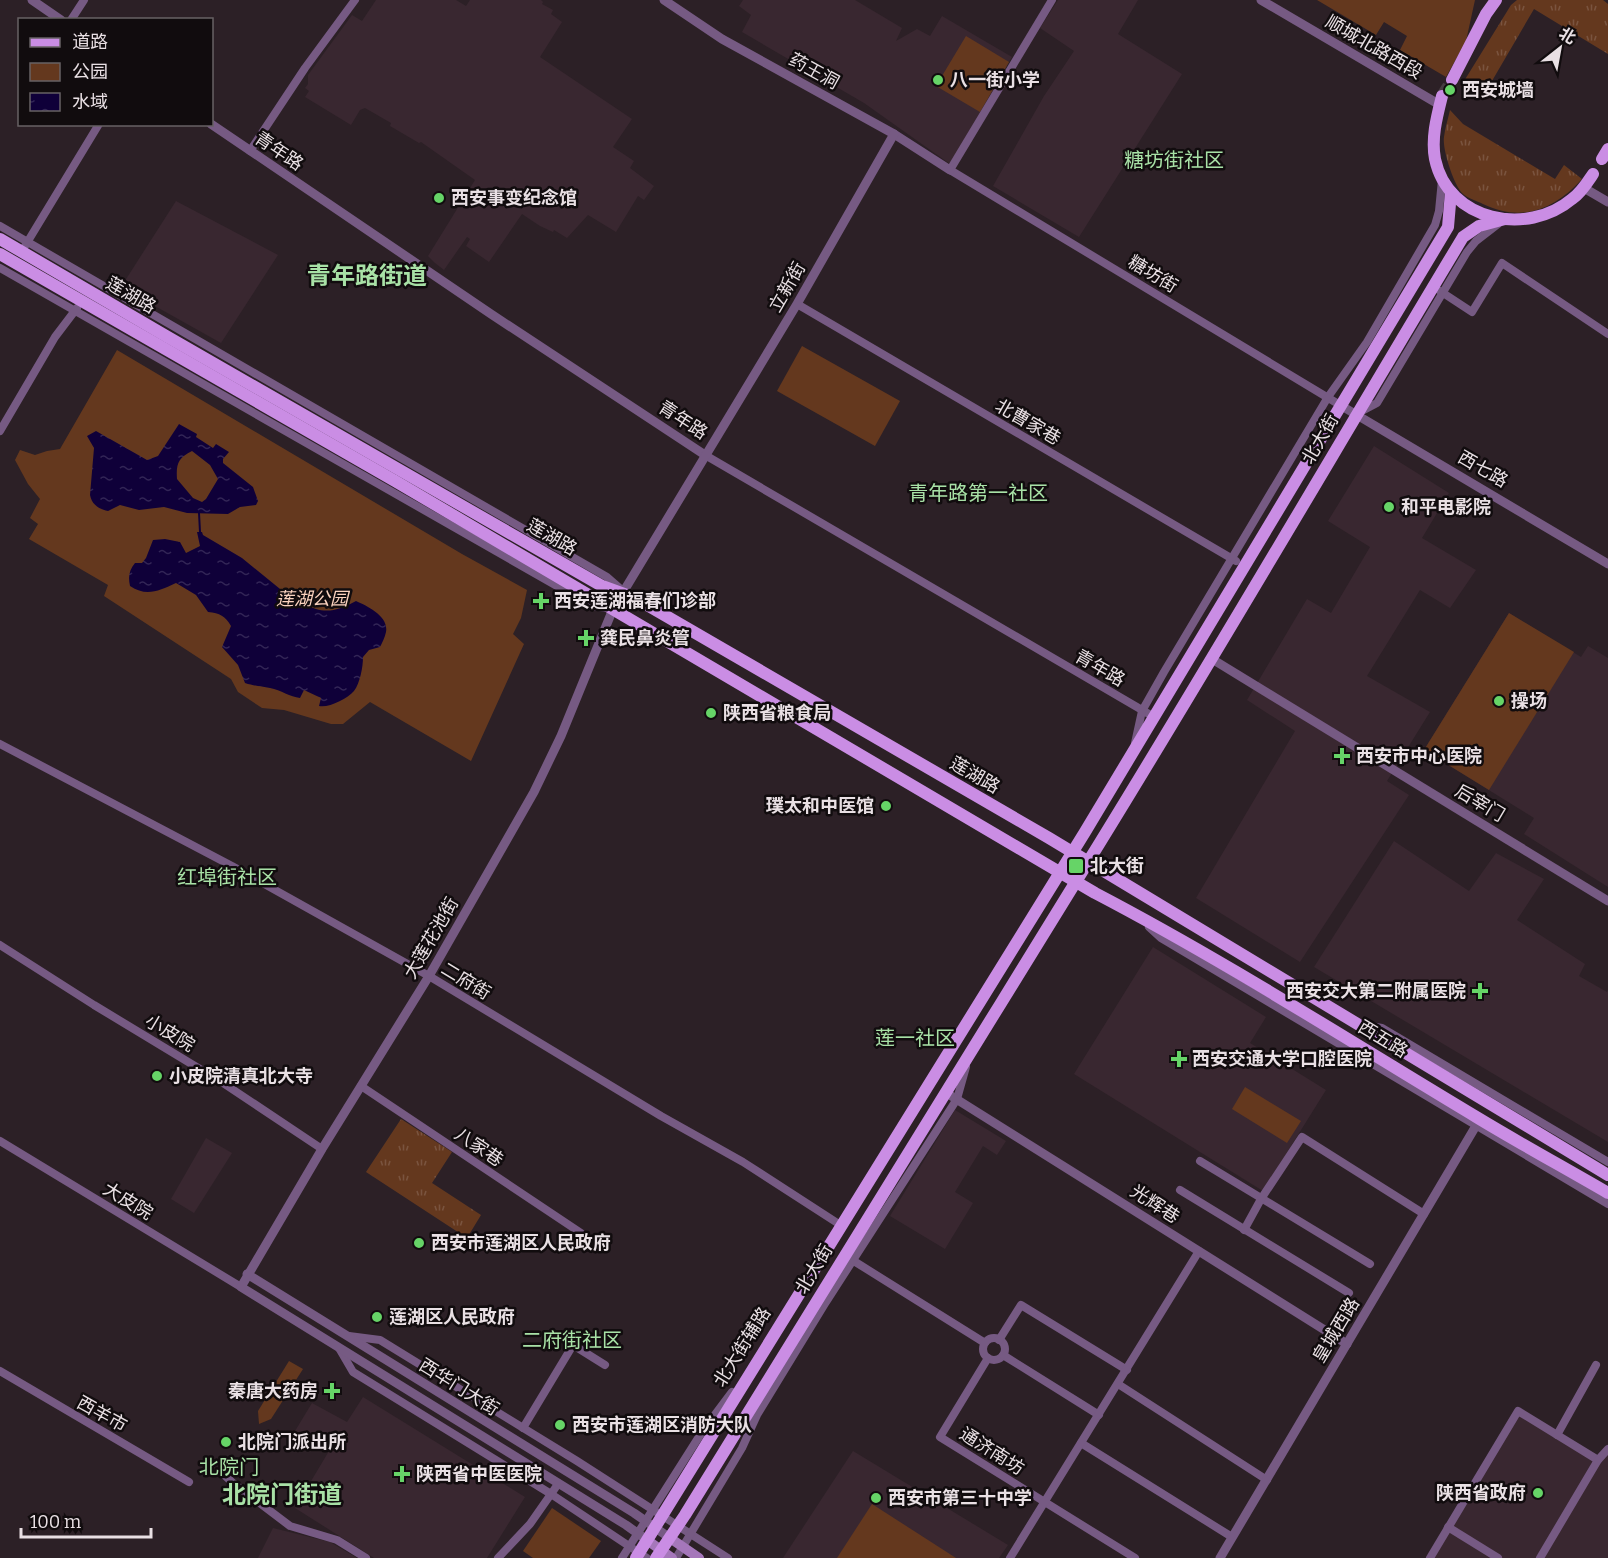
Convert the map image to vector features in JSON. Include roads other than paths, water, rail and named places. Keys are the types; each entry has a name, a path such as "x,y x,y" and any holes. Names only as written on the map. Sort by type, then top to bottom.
{"main road":[{"path":"1477,33 1487,0"},
{"path":"1452,80 1486,14 1496,0"},
{"name":"北大街","path":"1441,100 1435,129 1435,159 1442,180 1450,192 1482,215 1505,219 1536,218 1572,200 1593,174"},
{"name":"北大街","path":"638,1554 642,1536 649,1524 944,1059 1072,852 1448,227 1450,192"},
{"name":"北大街","path":"659,1554 848,1258 945,1092 1212,659 1356,414 1438,290 1463,237 1479,226 1505,219"},
{"name":"莲湖路","path":"0,239 25,246 85,296 1076,882"},
{"name":"莲湖路","path":"0,254 12,268 85,296 602,586 624,592 1088,862"},
{"name":"西五路","path":"1088,862 1608,1175"},
{"name":"西五路","path":"1076,882 1245,976 1478,1123 1608,1193"},
{"path":"642,1536 659,1554 674,1558"},
{"path":"670,1538 699,1558"}],"street":[{"path":"33,0 58,18"},
{"path":"72,18 84,0"},
{"path":"250,152 305,68 355,0"},
{"name":"药王洞","path":"664,0 722,39 894,134 950,170"},
{"path":"950,170 1052,0"},
{"name":"顺城北路西段","path":"1261,0 1441,100"},
{"name":"青年路","path":"213,125 491,314 705,455 1154,717"},
{"path":"0,268 12,268 98,126"},
{"name":"立新街","path":"624,592 797,304 894,134"},
{"name":"糖坊街","path":"950,170 1341,405"},
{"path":"1132,753 1142,711 1328,397 1367,342 1435,225 1439,211 1442,180"},
{"path":"1584,188 1608,202"},
{"path":"0,226 25,246"},
{"path":"1438,290 1472,312 1502,263 1608,333"},
{"path":"0,431 55,338 85,296"},
{"name":"北曹家巷","path":"797,304 1244,566"},
{"name":"西七路","path":"1341,405 1608,564"},
{"name":"大莲花池街","path":"241,1287 322,1149 429,976 534,792 561,736 614,609 624,592"},
{"name":"后宰门","path":"1212,659 1608,901"},
{"name":"二府街","path":"0,744 232,866 429,976 661,1116 742,1162 840,1224"},
{"name":"小皮院","path":"0,945 223,1083 322,1149"},
{"path":"1354,1023 1382,1028 1608,1162"},
{"path":"674,1558 683,1547 742,1448 758,1415 848,1258 957,1099 970,1051"},
{"name":"八家巷","path":"361,1086 581,1233"},
{"name":"光辉巷","path":"945,1092 1080,1174 1347,1344"},
{"path":"1478,1123 1608,1204"},
{"name":"皇城西路","path":"1220,1558 1478,1123"},
{"path":"1244,1230 1261,1199 1302,1137 1424,1214"},
{"name":"大皮院","path":"0,1141 241,1287"},
{"path":"1200,1161 1370,1264"},
{"path":"1180,1190 1349,1293"},
{"path":"1010,1558 1199,1251"},
{"path":"848,1258 985,1343"},
{"name":"西华门大街","path":"247,1274 670,1538"},
{"name":"西华门大街","path":"241,1287 642,1536"},
{"path":"999,1340 1021,1305 1127,1370"},
{"path":"346,1336 380,1340 728,1558"},
{"path":"991,1339 999,1340 1004,1347 1003,1355 996,1360 988,1358 983,1352 985,1343 991,1339"},
{"path":"523,1428 573,1345 605,1365"},
{"path":"338,1347 353,1372 551,1494 638,1554"},
{"path":"1003,1355 1099,1415"},
{"name":"通济南坊","path":"988,1358 940,1437 1045,1502"},
{"path":"1557,1436 1596,1365"},
{"name":"西羊市","path":"0,1371 189,1482"},
{"path":"1118,1384 1267,1480"},
{"path":"1430,1558 1518,1412 1598,1460"},
{"path":"1081,1443 1232,1537"},
{"path":"1540,1558 1598,1460 1608,1449"},
{"path":"222,1473 290,1526 337,1540 366,1558"},
{"path":"498,1558 530,1524 558,1484"},
{"path":"1045,1502 1135,1558"},
{"path":"1448,1527 1498,1558"},
{"path":"621,1558 638,1554"}],"water":[{"path":"179,424 197,434 196,437 213,448 216,444 229,452 223,459 223,463 253,487 258,501 256,505 240,507 228,514 187,513 164,507 139,510 120,505 108,511 94,504 90,495 94,448 87,436 96,431 147,460 158,456","holes":["192,451 210,465 218,479 202,502 193,498 177,479 177,469 181,459"]},
{"name":"莲湖公园","path":"197,532 202,532 203,535 242,558 285,593 284,598 302,608 305,604 324,611 343,607 356,601 381,616 386,626 384,638 380,647 369,650 363,657 362,670 356,688 351,694 333,704 319,706 321,698 304,690 300,698 274,689 245,683 238,665 222,647 231,626 224,617 208,612 196,595 176,583 147,592 130,586 131,568 135,563 142,563 146,558 153,540 165,539 180,542 186,553 200,546"}],"waterway":[{"path":"199,513 200,532"}],"tunnel":[{"path":"1442,96 1452,80"}],"place":[{"name":"八一街小学","path":"938,80"},
{"name":"西安城墙","path":"1450,90"},
{"name":"西安事变纪念馆","path":"439,198"},
{"name":"和平电影院","path":"1389,507"},
{"name":"西安莲湖福春们诊部","path":"541,601"},
{"name":"龚民鼻炎管","path":"586,638"},
{"name":"操场","path":"1499,701"},
{"name":"陕西省粮食局","path":"711,713"},
{"name":"西安市中心医院","path":"1342,756"},
{"name":"璞太和中医馆","path":"886,806"},
{"name":"北大街","path":"1076,866"},
{"name":"西安交大第二附属医院","path":"1480,991"},
{"name":"西安交通大学口腔医院","path":"1179,1059"},
{"name":"小皮院清真北大寺","path":"157,1076"},
{"name":"西安市莲湖区人民政府","path":"419,1243"},
{"name":"莲湖区人民政府","path":"377,1317"},
{"name":"秦唐大药房","path":"332,1391"},
{"name":"西安市莲湖区消防大队","path":"560,1425"},
{"name":"北院门派出所","path":"226,1442"},
{"name":"陕西省中医医院","path":"402,1474"},
{"name":"陕西省政府","path":"1538,1493"},
{"name":"西安市第三十中学","path":"876,1498"}],"district":[{"name":"糖坊街社区","path":"1174,160"},
{"name":"青年路街道","path":"367,276"},
{"name":"青年路第一社区","path":"978,493"},
{"name":"红埠街社区","path":"227,877"},
{"name":"莲一社区","path":"915,1038"},
{"name":"二府街社区","path":"572,1340"},
{"name":"北院门","path":"229,1467"},
{"name":"北院门街道","path":"282,1495"}]}
